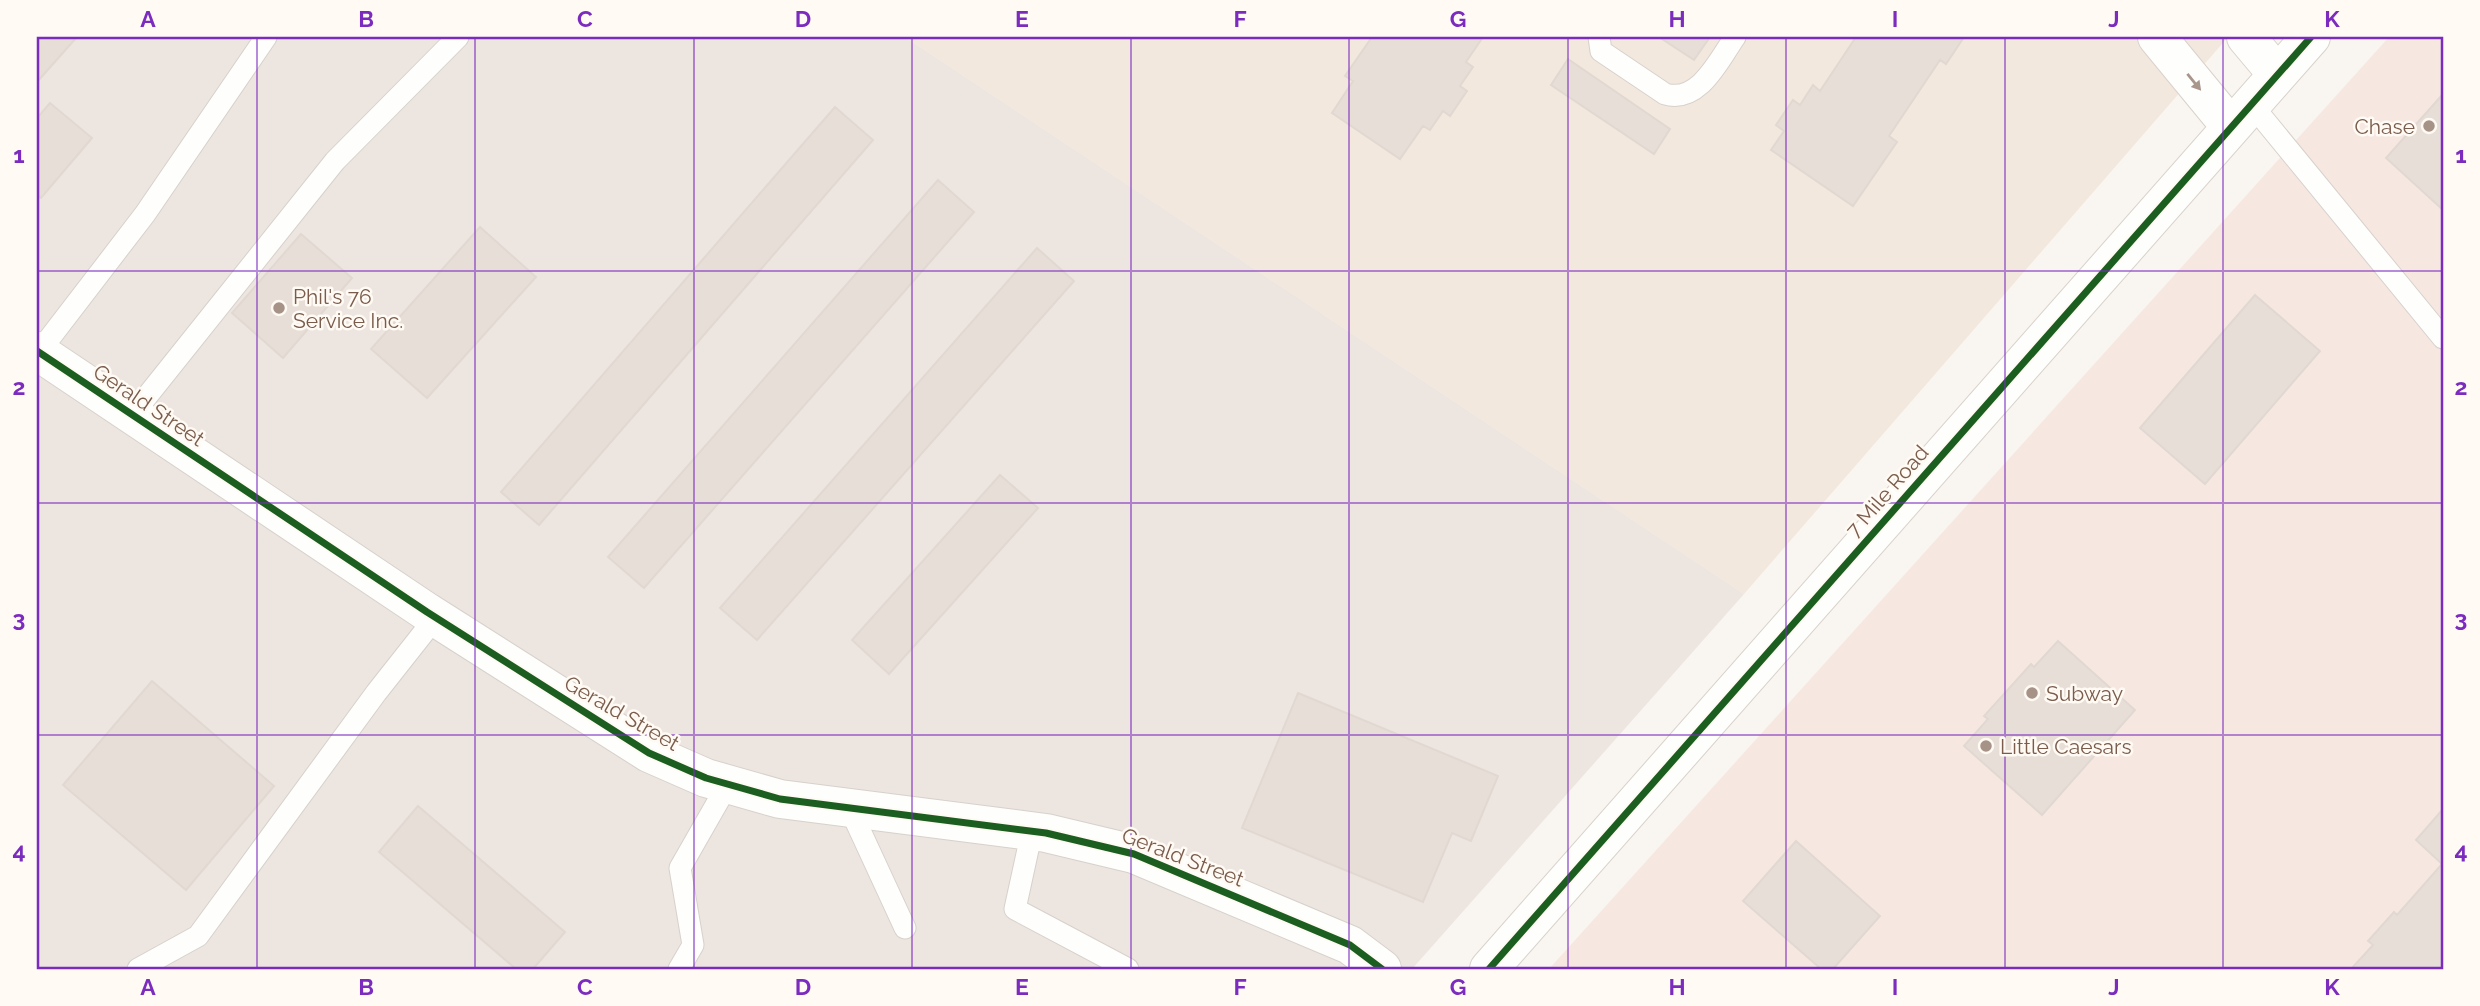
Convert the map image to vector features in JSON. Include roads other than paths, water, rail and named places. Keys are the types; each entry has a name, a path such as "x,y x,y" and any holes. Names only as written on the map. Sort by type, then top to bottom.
{"street":[{"path":"2157,37 2241,116"},
{"path":"2246,37 2277,74"},
{"name":"7 Mile Road","path":"1489,969 2311,37"},
{"name":"Gerald Street","path":"38,352 436,617 649,753 728,784 780,799 1032,831 1091,842 1167,866 1350,946 1382,969"}],"lane":[{"path":"38,352 145,214 265,37"},
{"path":"132,415 335,161 458,37"},
{"path":"1599,37 1601,51 1665,94 1674,96 1683,96 1698,86 1735,37"},
{"path":"2241,116 2443,338"},
{"path":"138,969 198,936 436,617"},
{"path":"679,969 693,945 680,868 728,784"},
{"path":"850,809 905,928"},
{"path":"1032,831 1014,909 1128,969"}],"place":[{"name":"Chase","path":"2429,126"},
{"name":"Phil's 76 Service Inc.","path":"279,308"},
{"name":"Subway","path":"2032,693"},
{"name":"Little Caesars","path":"1986,746"}]}
